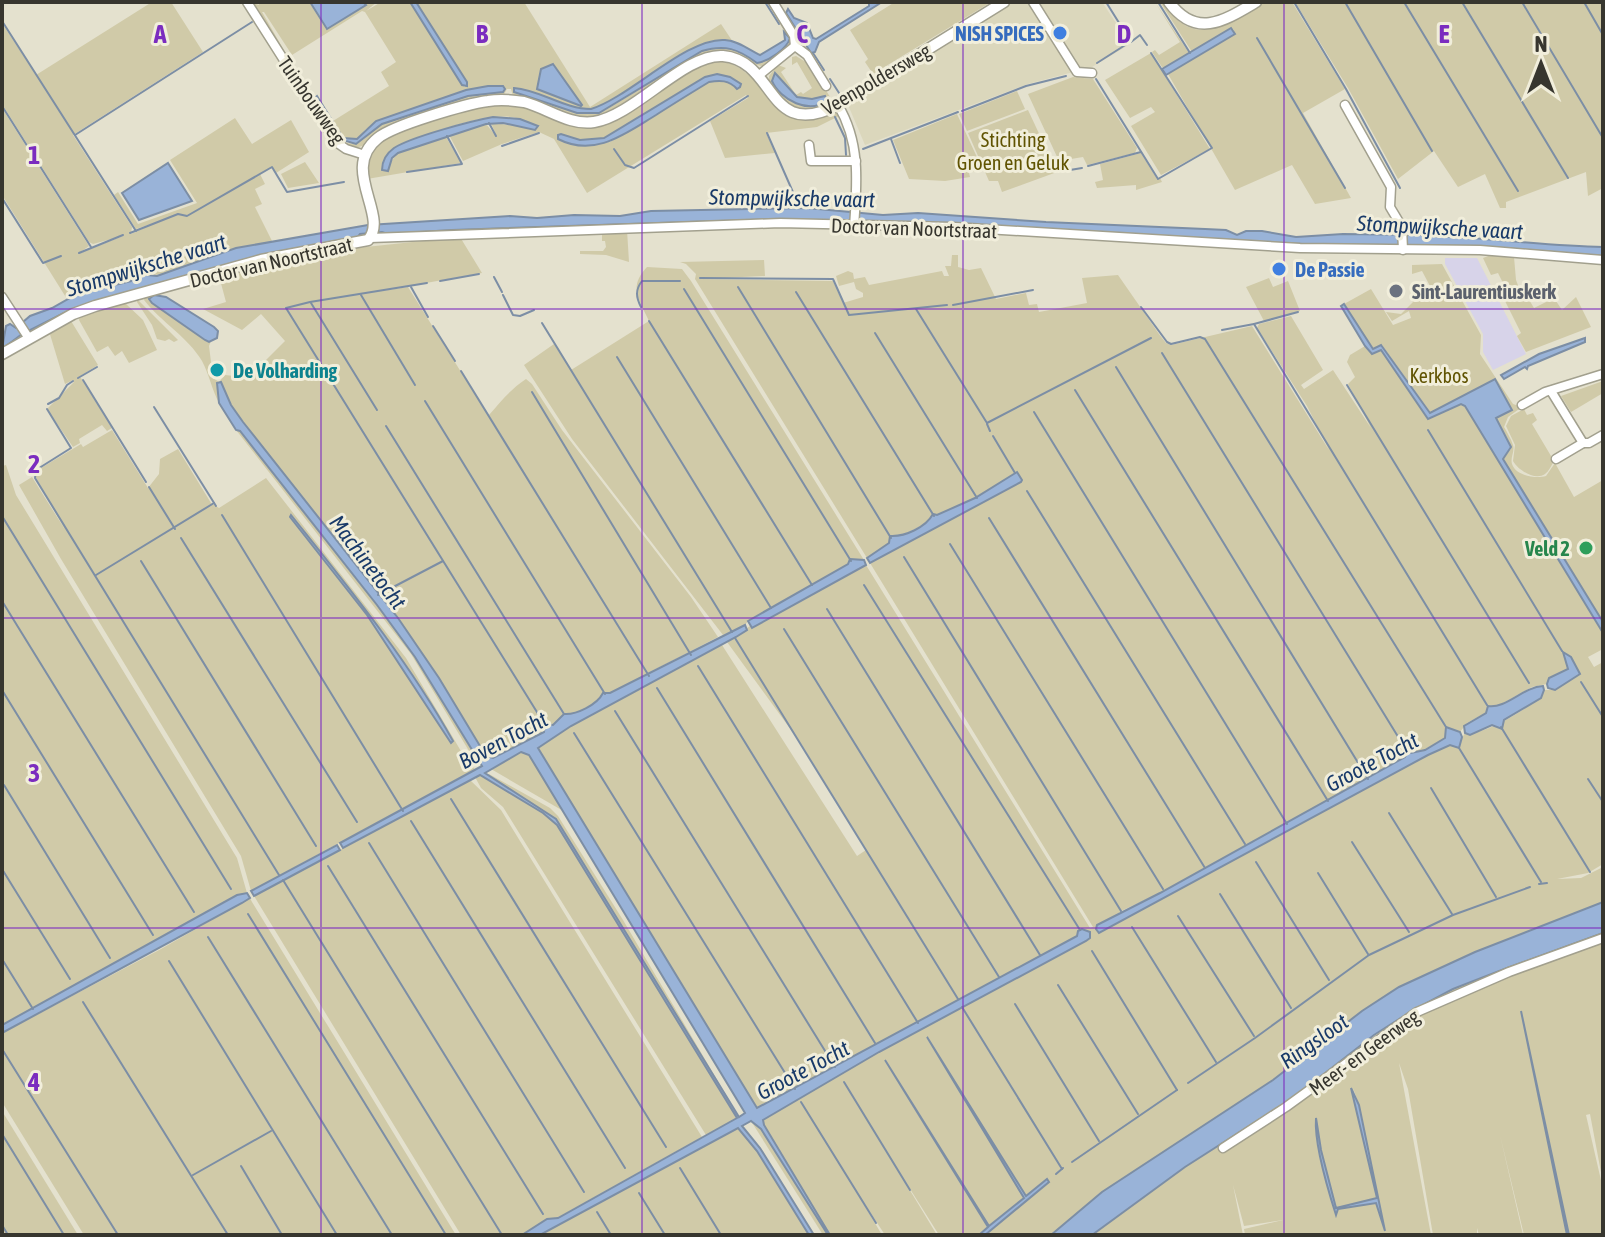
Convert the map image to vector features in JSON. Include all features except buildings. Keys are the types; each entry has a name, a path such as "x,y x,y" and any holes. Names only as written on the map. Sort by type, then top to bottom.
{"street":[{"name":"Tuinbouwweg","path":"247,2 336,142 365,155 362,170 372,222 371,236"},
{"path":"773,2 794,36 795,46 807,55 826,86"},
{"name":"Veenpoldersweg","path":"365,155 378,138 389,132 483,101 522,102 574,121 590,123 627,107 701,60 719,56 735,58 746,64 778,104 794,113 810,115 838,105 1004,2"},
{"path":"1033,2 1077,72 1092,73"},
{"path":"1169,2 1188,20 1208,24 1230,18 1256,2"},
{"path":"758,76 795,46"},
{"path":"838,105 851,130 856,161 854,225"},
{"path":"1345,105 1391,187 1390,207 1403,234 1403,249"},
{"path":"809,145 811,161 856,161"},
{"name":"Doctor van Noortstraat","path":"2,354 25,331 73,314 261,260 363,242 371,236 747,223 854,225 953,227 1166,242 1480,250 1603,260"},
{"path":"2,297 25,331"},
{"path":"1522,405 1551,391 1603,374"},
{"path":"1551,391 1583,443"},
{"path":"1556,459 1603,435"},
{"name":"Meer- en Geerweg","path":"1223,1148 1295,1101 1417,1012 1494,977 1603,938"}],"shaded area":[{"path":"994,2 1102,2 1130,44 1092,67 1028,84 865,145 843,93"},
{"path":"1445,258 1477,258 1526,354 1493,370 1483,352 1483,334 1445,264"}],"green space":[{"path":"152,2 171,2 203,52 73,135 132,227 131,234 160,221 136,229 114,195 118,192 138,224 197,203 170,160 235,118 252,144 291,120 309,152 276,173 272,167 260,174 265,184 255,189 262,204 255,207 273,243 239,248 173,272 140,274 131,281 84,291 67,299 2,195 2,108 89,246 78,254 123,236 93,244 89,242 2,104 2,23 36,75"},
{"path":"250,2 259,5 258,2 309,2 326,29 365,6 363,2 377,2 366,11 381,2 410,2 465,87 467,82 416,2 524,2 590,107 721,24 733,42 716,42 698,47 591,110 534,93 514,92 583,114 604,111 702,51 728,48 760,62 788,45 783,30 787,30 790,42 785,52 763,66 722,51 697,58 600,116 562,114 513,96 511,89 507,89 503,96 387,128 363,145 352,147 344,145 362,140 382,124 441,103 502,92 504,86 466,90 366,129 357,139 343,138 333,121 389,86 381,72 396,62 365,12 292,55 262,12 289,59 295,58 288,62"},
{"path":"895,2 991,2 873,74 865,62 868,59 850,30"},
{"path":"1155,2 1189,53 1166,67 1162,67 1152,52 1155,50 1159,55 1180,42"},
{"path":"1160,2 1164,2 1176,18 1187,26 1199,29 1223,24 1265,3 1292,2 1345,89 1303,113 1351,198 1315,204 1292,165 1235,190 1168,74 1234,34 1234,30 1231,28 1192,52"},
{"path":"1295,2 1603,2 1603,188 1588,196 1586,172 1506,202 1506,208 1500,208 1485,174 1458,187 1434,151 1398,179 1348,88"},
{"path":"1151,53 1210,149 1161,175 1131,126 1155,112 1151,107 1130,118 1105,80"},
{"path":"796,56 809,64 834,103 806,110 791,105 769,87 769,76 778,65 786,68 781,72 796,95 812,88 797,62 792,65 792,57"},
{"path":"713,61 732,64 747,74 783,111 797,118 814,118 837,109 841,115 817,127 766,133 775,153 725,158 710,121 748,98 746,95 587,193 554,139 539,132 463,161 449,135 486,124 497,137 491,123 535,130 520,119 492,117 457,125 395,147 388,165 398,153 446,137 461,163 367,179 369,161 378,145 419,124 476,108 504,104 576,126 598,126 633,109 697,67","holes":["710,75 724,75 741,84 719,80 709,82 610,142 587,146 566,143 561,134 580,140 604,138"]},
{"path":"1073,77 1093,79 1137,148 1135,153 1087,165 1083,157 1059,161 1028,94"},
{"path":"1017,91 1025,109 967,131 959,114"},
{"name":"Stichting Groen en Geluk","path":"1028,110 1057,172 1002,192 998,181 989,181 968,133"},
{"path":"957,114 982,168 969,173 970,177 945,181 909,179 893,140"},
{"path":"1141,153 1162,182 1136,190 1136,185 1097,188 1095,182 1103,180 1100,164"},
{"path":"305,162 319,183 288,188 281,174"},
{"path":"627,230 629,262 606,255 580,254 580,251 603,251 606,247 605,241 602,241 602,231"},
{"path":"460,237 482,273 381,291 408,287 514,457 489,415 526,379 532,384 562,430 691,597 718,637 603,694 586,708 564,714 542,734 492,758 486,756 398,618 243,422 221,382 217,383 219,403 196,352 144,300 148,295 152,303 205,340 211,341 213,378 219,382 225,375 234,376 253,369 261,379 272,371 265,361 285,341 261,314 242,330 203,309 226,302 219,276 309,253"},
{"path":"952,255 958,255 958,267 969,270 981,268 996,299 1026,293 1029,305 1037,304 1039,312 1087,303 1082,278 1118,275 1159,334 1171,345 1252,326 1329,450 1307,406 1257,328 1259,324 1291,316 1323,370 1301,385 1304,389 1333,370 1371,428 1348,384 1355,377 1347,362 1350,355 1365,346 1372,354 1381,349 1428,419 1462,404 1465,406 1603,633 1603,649 1588,657 1594,667 1603,662 1603,864 1588,873 1557,879 1581,878 1603,867 1603,902 1475,952 1399,987 1362,1011 1273,1080 1102,1192 1051,1235 985,1235 1049,1182 1047,1179 1026,1197 928,1039 1024,1198 989,1226 887,1064 988,1228 979,1235 939,1235 888,1154 937,1235 885,1235 853,1186 882,1235 830,1235 763,1120 879,1052 1086,941 1090,933 1087,930 1078,931 1078,936 757,1108 538,748 571,726 722,645 857,856 866,850 802,745 727,642 750,626 866,565 1090,928 1093,927 870,563 1021,482 1017,472 929,522 899,537 891,536 889,543 867,558 695,279 696,274 680,262 764,260 765,276 698,279 833,281 843,303 863,297 854,282 839,286 836,276 848,271 853,273 854,279 865,277 869,285 942,271 944,276 949,276 945,266 951,266","holes":["1565,660 1578,674 1555,690 1544,690 1531,704 1508,719 1482,730 1465,733 1460,741 1428,755 1100,932 1121,911 1160,893 1406,754 1420,752 1445,738 1448,734 1446,727 1460,732 1467,723 1532,687 1547,684 1550,678 1568,669"]},
{"path":"1491,255 1514,257 1516,280 1522,296 1528,298 1534,308 1554,298 1562,310 1576,297 1591,327 1526,352 1517,336 1521,333 1504,299 1509,295 1498,273 1491,275 1483,258"},
{"name":"Kerkbos","path":"1442,264 1481,335 1480,354 1513,404 1522,407 1508,417 1504,427 1513,445 1514,468 1527,476 1542,477 1555,463 1574,497 1603,480 1603,622 1503,459 1511,449 1510,443 1496,418 1512,409 1495,380 1431,413 1382,345 1373,350 1344,304 1371,289 1393,325 1411,318 1409,311 1392,321 1386,312 1401,314 1413,302 1410,295 1430,286 1422,271 1412,274 1412,265"},
{"path":"647,267 682,269 691,281 864,560 850,559 849,564 723,635 572,439 524,365 554,344 571,370 649,321 637,293 638,281"},
{"path":"1269,278 1273,287 1288,281 1300,311 1264,321 1246,287"},
{"path":"137,299 178,340 157,339"},
{"path":"125,303 143,320 157,350 129,363 122,351 115,356 108,346 97,352 79,320 80,316"},
{"path":"71,321 98,365 77,378 81,378 112,428 107,431 102,425 79,439 80,443 73,447 47,409 74,382 65,384 49,331"},
{"path":"1603,381 1603,393 1571,412 1561,396"},
{"path":"1524,409 1527,415 1533,413 1537,420 1532,424 1554,461 1541,476 1527,474 1513,461 1515,445 1506,426 1511,416"},
{"path":"112,430 148,488 159,474 160,459 178,449 211,503 219,508 266,478 406,658 468,763 475,769 251,891 241,856 19,485 32,477 64,528 35,476 36,471 81,444 83,447","holes":["291,515 397,653 435,711 451,742 367,615"]},
{"path":"236,430 240,431 377,605 415,657 479,762 472,756 411,654"},
{"path":"6,465 16,495 237,858 247,893 237,895 2,1025 2,466"},
{"path":"521,752 529,755 565,812 491,769"},
{"path":"489,774 550,808 558,816 739,1117 556,819"},
{"path":"480,775 543,813 557,825 737,1118 706,1135 503,807 481,788 475,777"},
{"path":"470,780 501,810 702,1137 522,1235 461,1235 254,896"},
{"path":"250,898 456,1235 84,1235 2,1102 2,1033"},
{"path":"1603,933 1603,1183 1590,1114 1586,1115 1603,1189 1603,1235 1569,1235 1534,1069 1567,1235 1524,1235 1500,1135 1523,1235 1479,1235 1477,1228 1477,1235 1433,1235 1408,1089 1399,1063 1431,1235 1245,1235 1244,1229 1283,1220 1244,1226 1233,1185 1243,1235 1092,1235 1124,1208 1238,1134 1415,1009 1453,989","holes":["1353,1088 1385,1231 1376,1203 1338,1209 1335,1214 1331,1192 1336,1208 1377,1198"]},
{"path":"2,1111 78,1235 2,1235"},
{"path":"751,1121 761,1129 828,1235 823,1235"},
{"path":"739,1127 809,1235 540,1235"}],"water":[{"path":"310,2 363,2 366,5 327,29"},
{"path":"410,2 416,2 467,86 462,85"},
{"path":"869,2 882,2 819,42 815,52 811,53 786,13 788,9 794,18 807,23 816,39 869,6"},
{"path":"1231,28 1235,34 1166,75 1162,69"},
{"path":"784,32 790,38 788,42 767,60 757,63 744,54 724,48 702,51 599,113 577,113 514,92 514,88 524,89 571,106 591,109 623,93 694,48 725,40 760,55 785,40"},
{"path":"553,64 581,106 537,89 541,69"},
{"path":"775,73 797,97 812,99 825,96 827,100 804,106 788,99 772,81"},
{"path":"717,74 730,77 741,84 740,87 737,89 724,81 709,82 633,129 597,145 572,144 558,139 561,134 580,140 604,138 705,77"},
{"path":"503,86 505,89 503,92 468,96 382,124 356,144 339,139 314,99 317,96 343,138 357,139 376,121 466,90"},
{"path":"493,117 520,119 538,126 535,130 503,123 486,124 398,153 392,158 388,171 382,170 387,155 402,144"},
{"path":"168,163 192,201 139,220 122,193"},
{"path":"807,208 883,215 918,213 1226,230 1237,235 1246,231 1296,237 1420,235 1422,232 1427,236 1603,247 1603,256 1478,246 1303,244 776,219 382,232 360,234 356,239 64,313 22,334 2,349 6,326 10,324 16,328 30,316 77,294 131,281 136,274 157,276 236,248 368,225 510,216 620,216 651,211"},
{"path":"154,295 166,297 214,327 218,331 217,338 209,342 205,340 152,303 149,299"},
{"path":"1344,304 1373,349 1381,345 1430,413 1495,379 1512,410 1496,418 1511,447 1503,459 1603,622 1603,633 1465,406 1461,404 1428,419 1381,350 1372,354 1365,346 1341,306"},
{"path":"1585,338 1585,342 1527,369 1525,367 1504,379 1501,375 1539,354"},
{"path":"221,382 243,422 398,618 486,756 493,758 544,732 545,724 553,725 564,714 586,708 603,693 610,693 745,625 747,630 736,637 571,726 538,748 757,1108 1077,936 1078,931 1090,932 1090,938 1086,941 879,1052 763,1120 830,1235 761,1129 751,1121 742,1126 760,1148 814,1235 809,1235 757,1151 738,1128 540,1235 522,1235 737,1118 557,825 543,813 480,775 343,848 340,843 482,766 415,657 377,605 240,431 236,430 219,403 217,383","holes":["521,752 529,755 745,1113 739,1117 556,819 485,773"]},
{"path":"1017,472 1021,482 870,563 867,558 889,543 890,536 914,530 933,514 975,498"},
{"path":"291,515 397,653 453,741 451,743 367,615"},
{"path":"850,559 864,560 866,565 752,628 748,621 848,564"},
{"path":"1563,652 1571,657 1580,674 1555,690 1548,688 1549,678 1568,669"},
{"path":"1543,686 1541,698 1504,720 1502,729 1492,725 1470,735 1465,733 1464,726 1486,713 1488,706 1501,704"},
{"path":"1446,727 1460,732 1459,748 1450,745 1428,755 1099,933 1096,929 1097,925 1405,757 1408,750 1411,753 1425,750 1445,738"},
{"path":"337,845 340,850 254,896 251,891"},
{"path":"247,893 250,898 242,903 2,1033 2,1025 237,895"},
{"path":"1603,902 1603,933 1453,989 1415,1009 1374,1035 1293,1098 1185,1167 1092,1235 1051,1235 1102,1192 1273,1080 1362,1011 1399,987 1475,952"},
{"path":"1521,1011 1569,1235 1567,1235"},
{"path":"927,1037 1026,1196 1047,1179 1049,1182 985,1235 979,1235 988,1227 885,1060 989,1226 1024,1198"},
{"path":"1351,1088 1359,1105 1385,1231 1376,1203 1338,1209 1336,1215 1322,1167 1316,1118 1336,1208 1377,1198"}],"waterway":[{"path":"765,2 779,24"},
{"path":"1106,2 1131,42 1140,35 1147,45"},
{"path":"1158,2 1190,53"},
{"path":"1294,2 1400,188"},
{"path":"1345,2 1432,151"},
{"path":"1404,2 1518,191"},
{"path":"1462,2 1568,178"},
{"path":"1522,2 1603,138"},
{"path":"1584,2 1603,35"},
{"path":"2,21 136,231"},
{"path":"75,135 252,22"},
{"path":"1257,38 1345,188"},
{"path":"1097,63 1130,42"},
{"path":"813,53 824,70"},
{"path":"1096,79 1158,179 1212,148 1151,53"},
{"path":"962,111 1026,86 1066,76"},
{"path":"830,79 841,96"},
{"path":"614,149 625,165 634,168 748,96"},
{"path":"2,106 91,247"},
{"path":"863,149 958,112"},
{"path":"835,117 845,138 846,155"},
{"path":"489,123 496,136"},
{"path":"502,146 539,133"},
{"name":"Stompwijksche vaart","path":"767,133 796,199"},
{"path":"407,172 462,164 447,136"},
{"path":"891,139 900,163"},
{"path":"1088,166 1141,152"},
{"path":"130,233 178,214 187,216 272,167 287,192 344,182"},
{"path":"1064,171 1082,168"},
{"path":"2,198 43,263 61,256"},
{"path":"79,253 123,235"},
{"path":"440,281 479,274"},
{"path":"494,277 502,292"},
{"path":"700,278 833,279 849,315 947,305"},
{"path":"641,307 637,294 642,281 680,281"},
{"name":"Boven Tocht","path":"427,283 286,308 545,725"},
{"path":"411,287 428,317"},
{"path":"738,287 891,538"},
{"path":"684,289 851,561"},
{"path":"953,305 1033,290"},
{"path":"796,292 934,516"},
{"path":"361,295 415,385"},
{"path":"503,295 513,315 520,316 534,310"},
{"path":"311,303 377,410"},
{"path":"1141,307 1167,342 1205,339 1446,727"},
{"path":"916,309 987,423 1151,338"},
{"path":"1254,324 1298,312"},
{"path":"649,321 812,585"},
{"path":"542,323 732,632"},
{"path":"1222,330 1254,324 1487,705"},
{"path":"433,326 455,361"},
{"path":"875,333 977,498"},
{"name":"Groote Tocht","path":"1162,353 1405,748"},
{"path":"617,357 771,608"},
{"path":"78,378 97,367"},
{"name":"Groote Tocht","path":"1116,367 1368,779"},
{"path":"461,371 649,676"},
{"path":"83,380 146,482"},
{"path":"48,404 59,398 73,381"},
{"path":"1347,385 1529,683"},
{"name":"Groote Tocht","path":"1075,390 1328,801"},
{"path":"532,392 691,655"},
{"path":"425,401 605,694"},
{"path":"154,407 216,506"},
{"path":"47,409 71,448 36,470 35,478 279,875"},
{"path":"1034,412 1287,824"},
{"path":"987,424 990,431"},
{"path":"386,426 564,714"},
{"path":"1428,430 1562,651"},
{"path":"993,436 1015,473"},
{"path":"149,487 175,529"},
{"path":"1027,491 1245,844"},
{"path":"96,575 214,503"},
{"path":"222,515 403,811"},
{"path":"2,516 231,889"},
{"path":"989,518 1205,868"},
{"path":"181,538 357,822"},
{"path":"950,544 1163,889"},
{"path":"904,557 1121,911"},
{"path":"141,561 316,846"},
{"name":"Machinetocht","path":"378,595 443,561"},
{"path":"864,585 1080,930"},
{"path":"2,601 194,912"},
{"path":"827,609 1040,955"},
{"path":"784,629 999,977"},
{"path":"735,638 958,999"},
{"path":"698,666 918,1023"},
{"path":"1581,682 1603,717"},
{"path":"657,688 875,1043"},
{"path":"2,690 153,935"},
{"name":"Groote Tocht","path":"615,711 835,1067"},
{"path":"1501,727 1590,872"},
{"name":"Groote Tocht","path":"574,733 795,1089"},
{"path":"1459,748 1541,882"},
{"path":"1588,779 1603,802"},
{"path":"4,785 110,958"},
{"path":"1431,788 1496,897"},
{"path":"451,799 666,1147"},
{"path":"1389,813 1452,914"},
{"path":"411,821 625,1168"},
{"path":"1352,842 1409,932"},
{"path":"369,843 584,1192"},
{"path":"1256,862 1329,980"},
{"path":"328,866 543,1214"},
{"path":"2,869 70,979"},
{"path":"1318,873 1368,954"},
{"path":"283,880 502,1235"},
{"path":"1539,884 1547,883"},
{"path":"1188,1083 1369,955 1453,915 1530,887"},
{"path":"1220,894 1291,1008"},
{"path":"248,914 446,1235"},
{"path":"1178,916 1254,1036"},
{"path":"1132,927 1216,1062"},
{"path":"208,937 392,1235"},
{"path":"1092,951 1177,1090"},
{"path":"2,959 33,1009"},
{"path":"169,961 337,1235"},
{"path":"1058,985 1138,1114"},
{"path":"83,1002 228,1235"},
{"path":"1015,1004 1099,1141"},
{"path":"962,1007 1062,1169"},
{"path":"2,1049 118,1235"},
{"path":"844,1082 910,1190"},
{"path":"1072,1162 1177,1090"},
{"path":"801,1102 876,1223"},
{"path":"193,1175 271,1131"},
{"path":"2,1134 64,1235"},
{"path":"241,1166 282,1235"},
{"path":"680,1168 721,1235"},
{"path":"1056,1174 1063,1168"},
{"path":"639,1193 665,1235"},
{"path":"597,1212 611,1235"},
{"path":"2,1225 8,1235"}],"place":[{"name":"NISH SPICES","path":"1060,33"},
{"name":"De Passie","path":"1279,269"},
{"name":"Sint-Laurentiuskerk","path":"1396,291"},
{"name":"De Volharding","path":"217,370"},
{"name":"Veld 2","path":"1586,548"}],"water label":[{"name":"Ringsloot","path":"1314,1041"}]}
